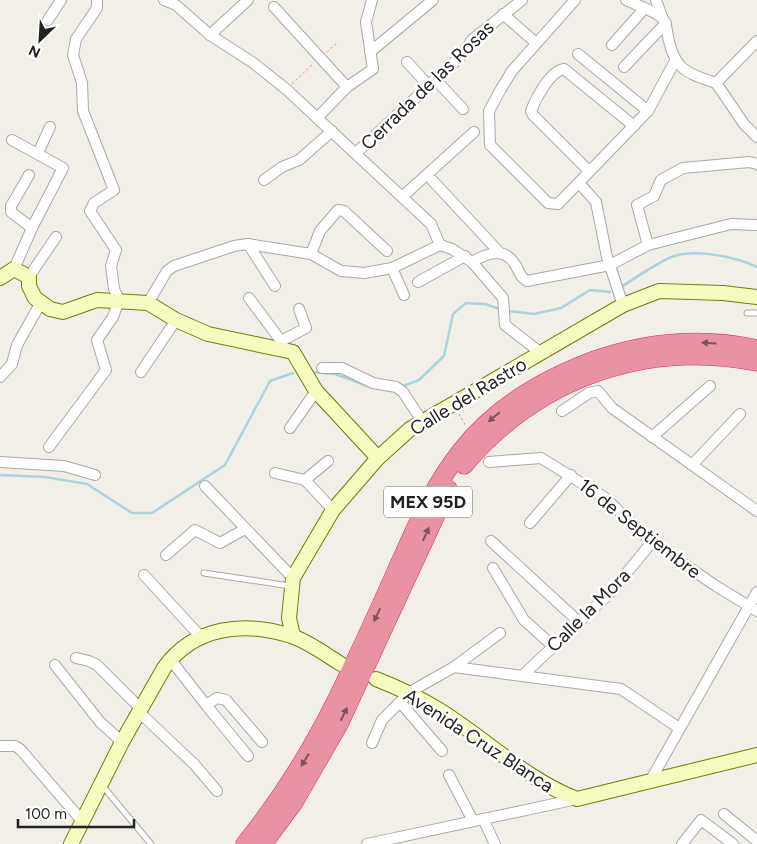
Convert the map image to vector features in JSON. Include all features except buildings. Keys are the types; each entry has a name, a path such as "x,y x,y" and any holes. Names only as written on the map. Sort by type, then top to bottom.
{"highway":[{"name":"MEX 95D","path":"245,844 283,794 314,745 352,668 423,510 460,451 477,432 507,406 547,379 613,354 675,342 727,344 757,349"},
{"name":"MEX 95D","path":"263,844 294,802 340,724 450,486 462,468 487,440 543,396 571,382 611,367 682,355 737,358 757,362"}],"main road":[{"path":"0,278 14,269 29,277 29,286 40,304 63,312 97,300 148,303 176,320 208,334 283,345 293,352 299,360 316,391 378,458"},
{"name":"Calle del Rastro","path":"293,636 289,618 292,582 333,510 378,458 410,429 623,305 660,291 723,293 757,297"},
{"path":"71,844 122,742 170,659 200,636 254,627 293,636 341,664"},
{"name":"Avenida Cruz Blanca","path":"376,679 405,697 442,711 552,790 577,799 649,783 757,755"}],"street":[{"path":"48,20 61,0"},
{"path":"49,447 106,370 97,340 113,317 119,300 114,289 112,266 116,250 90,211 94,203 114,190 83,111 82,82 72,55 76,39 97,8 97,0"},
{"path":"164,0 177,2 210,36 252,62 286,89 403,196 431,224 440,245 469,259 503,298 505,325 541,354"},
{"path":"210,36 248,0"},
{"path":"317,118 347,87 373,69 366,22 372,0"},
{"path":"370,52 433,0"},
{"name":"Cerrada de las Rosas","path":"356,153 461,56 473,39 522,0"},
{"path":"575,0 512,71 489,111 490,145 548,203 558,204 580,184 589,171 648,111 675,61"},
{"path":"626,0 664,20"},
{"path":"656,0 664,20 675,61 690,74 716,83 744,124 757,137"},
{"path":"274,7 347,87"},
{"path":"612,45 644,9"},
{"path":"503,14 536,43"},
{"path":"624,67 664,20"},
{"path":"716,83 757,41"},
{"path":"578,54 648,111"},
{"path":"407,62 463,109"},
{"path":"589,171 531,111 553,75 564,70 634,126"},
{"path":"38,153 50,127"},
{"path":"264,180 282,167 299,160 332,130"},
{"path":"403,196 474,132"},
{"path":"12,140 63,168 32,228 14,269"},
{"path":"648,245 636,205 654,196 661,180 682,168 710,164 749,162 757,164"},
{"path":"29,175 11,206 11,212 32,228"},
{"path":"432,180 500,253 515,264 521,278 527,282 610,265 648,245 731,224 757,224"},
{"path":"580,184 596,202 610,265 623,305"},
{"path":"311,254 320,231 338,210 344,211 387,251"},
{"path":"29,277 56,237"},
{"path":"148,303 166,271 174,266 234,246 248,244 311,254 341,271 352,273 392,268 440,245"},
{"path":"248,244 275,286"},
{"path":"418,282 469,259 486,253 500,253"},
{"path":"392,268 404,296"},
{"path":"249,298 283,345 306,328 299,309"},
{"path":"0,377 12,364 17,345 40,304"},
{"path":"141,372 176,320"},
{"path":"322,368 342,368 373,383 396,387 403,392 422,421"},
{"path":"652,437 710,386"},
{"path":"562,411 589,393 598,390 612,408 757,511"},
{"path":"290,428 316,391"},
{"path":"692,465 740,414"},
{"name":"16 de Septiembre","path":"489,462 541,458 604,497 652,542 753,609"},
{"path":"305,480 328,461"},
{"path":"0,462 64,466 95,475"},
{"path":"275,473 305,480 333,510"},
{"path":"530,522 571,475"},
{"path":"205,486 292,582"},
{"path":"166,555 195,530 220,543 245,529"},
{"path":"491,541 579,622"},
{"name":"Calle la Mora","path":"522,676 611,592 652,542"},
{"path":"493,568 524,620 553,646"},
{"path":"144,575 200,636"},
{"path":"649,783 680,728 753,609 757,592"},
{"path":"372,743 382,720 405,697 454,667 500,633"},
{"path":"76,658 97,665 195,765 217,791"},
{"path":"170,659 248,756"},
{"path":"55,665 100,722 122,742"},
{"path":"454,667 622,689 680,728"},
{"path":"405,697 442,751"},
{"path":"206,705 217,698 226,700 262,742"},
{"path":"0,746 15,746 20,749 83,822"},
{"path":"449,775 495,844"},
{"path":"367,844 577,799"},
{"path":"724,814 757,841"},
{"path":"682,844 701,820 733,844"}],"lane":[{"path":"747,314 757,314"},
{"path":"204,573 292,582"},
{"path":"101,784 151,844"}],"path":[{"path":"286,89 338,42"},
{"path":"452,403 468,430"}],"waterway":[{"path":"621,287 662,261 684,254 717,255 739,260 757,267"},
{"path":"508,311 534,314 561,308 590,290 610,292"},
{"path":"400,387 419,380 444,356 453,314 466,303 485,304 500,309"},
{"path":"311,372 335,374 370,387"},
{"path":"0,475 45,477 87,484 132,513 152,513 225,465 270,381 293,373"}]}
